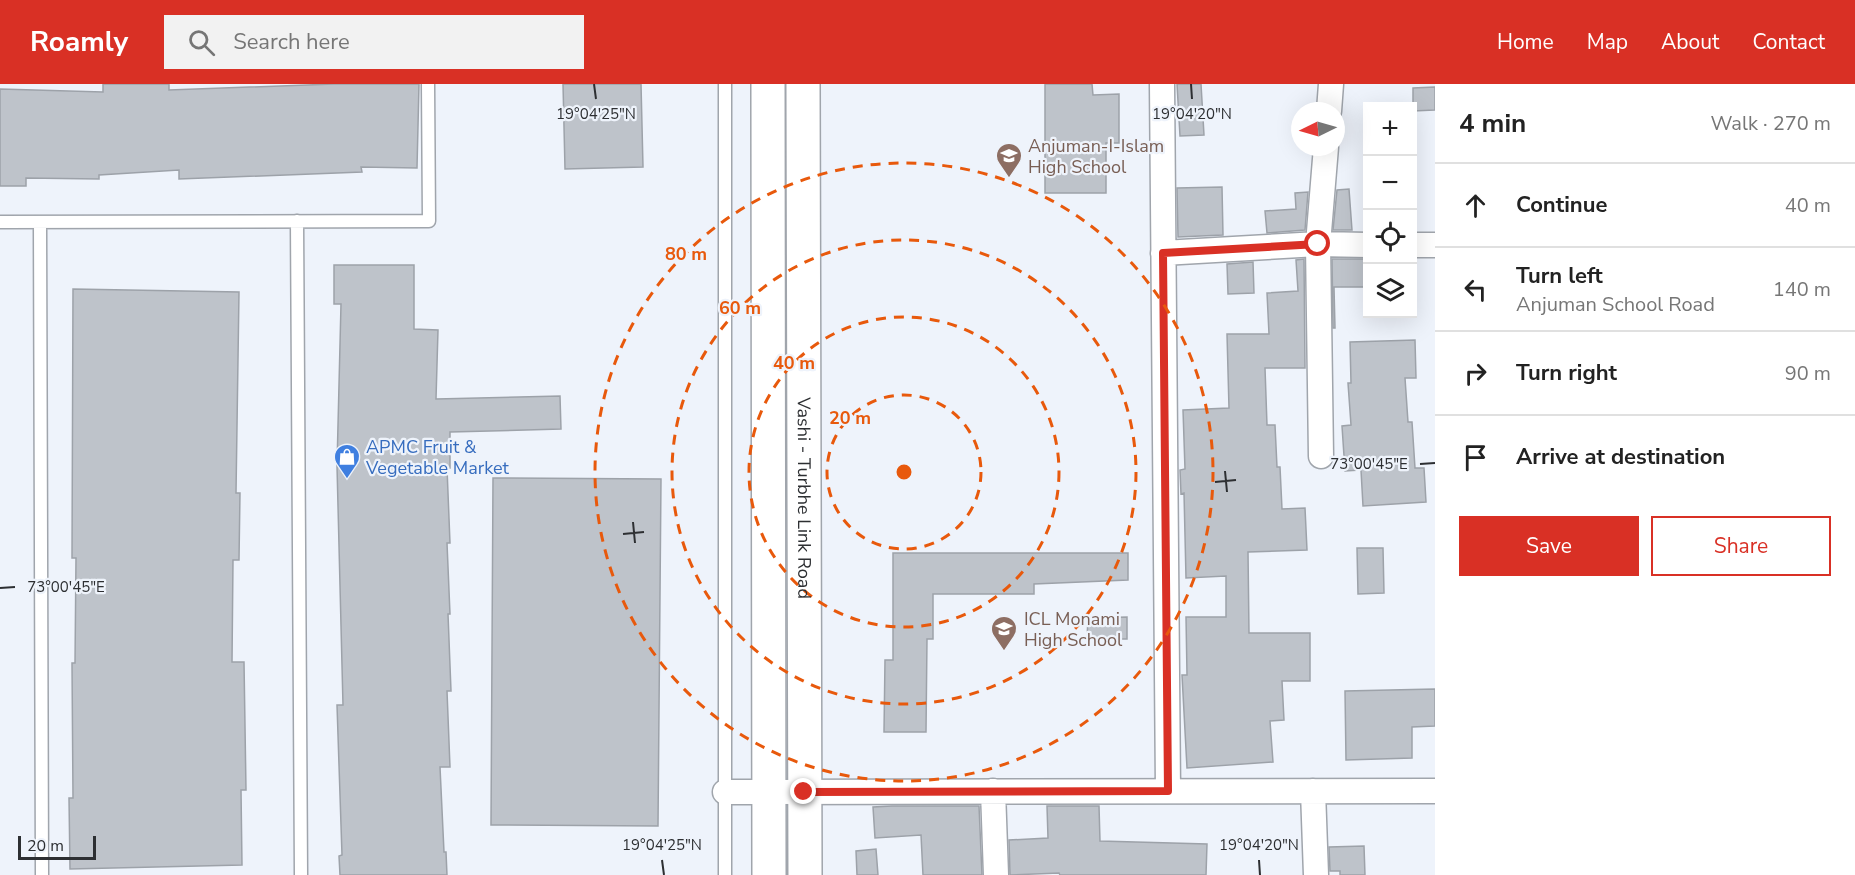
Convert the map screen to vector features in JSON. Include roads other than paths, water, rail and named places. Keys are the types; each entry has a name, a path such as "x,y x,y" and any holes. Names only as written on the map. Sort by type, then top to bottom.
{"main road":[{"name":"Vashi - Turbhe Link Road","path":"768,84 769,875"},
{"name":"Vashi - Turbhe Link Road","path":"803,84 805,875"}],"street":[{"path":"1162,84 1168,791"},
{"path":"1330,102 1331,84"},
{"path":"1321,456 1318,244 1325,156"},
{"path":"1163,253 1318,244 1363,244"},
{"path":"1417,245 1435,245"},
{"path":"726,792 1435,790"},
{"path":"993,791 996,875"},
{"path":"1313,791 1316,875"}],"lane":[{"path":"0,222 429,220 428,84"},
{"path":"725,84 725,875"},
{"path":"297,221 301,875"},
{"path":"40,222 42,875"}],"place":[{"name":"Anjuman-I-Islam High School","path":"1009,179"},
{"name":"APMC Fruit & Vegetable Market","path":"347,480"},
{"name":"ICL Monami High School","path":"1004,652"}]}
